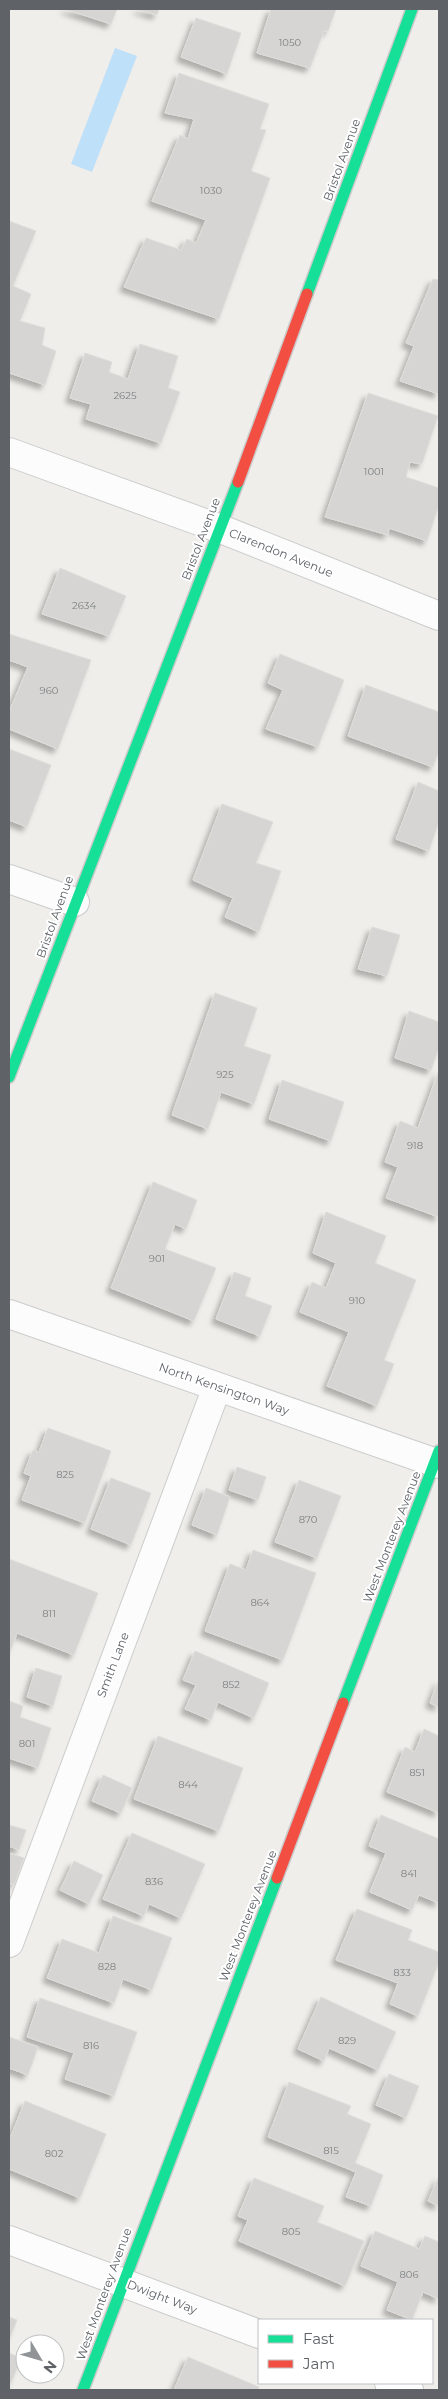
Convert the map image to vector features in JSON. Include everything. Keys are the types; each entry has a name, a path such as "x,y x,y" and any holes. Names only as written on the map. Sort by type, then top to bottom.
{"street":[{"name":"Bristol Avenue","path":"9,1077 75,902 221,529 412,9"},
{"name":"Clarendon Avenue","path":"9,452 221,529 439,616"},
{"path":"9,879 75,902"},
{"name":"North Kensington Way","path":"9,1314 217,1387 438,1459"},
{"name":"Smith Lane","path":"9,1943 217,1387"},
{"name":"West Monterey Avenue","path":"84,2390 123,2283 438,1459"},
{"name":"Dwight Way","path":"9,2240 258,2334"},
{"path":"392,2384 409,2390"}],"water":[{"path":"115,48 137,56 92,172 71,164"}],"building":[{"path":"65,9 117,9 111,24"},
{"path":"137,9 159,9 157,15"},
{"path":"271,9 336,9 328,31 324,31 310,68 257,53"},
{"path":"196,18 241,33 227,74 181,57"},
{"path":"179,73 269,104 260,129 266,130 251,171 270,178 219,319 124,287 146,238 181,250 187,239 196,243 206,220 152,201 180,135 188,139 194,119 165,113"},
{"path":"9,221 36,231 13,286 31,294 20,321 45,328 42,345 56,351 45,385 9,373"},
{"path":"433,279 439,280 439,394 400,381 414,346 406,343"},
{"path":"140,344 178,356 168,388 180,392 161,443 86,419 91,404 70,398 85,353 112,362 109,372 128,379"},
{"path":"368,393 438,416 422,464 410,462 406,477 439,488 439,505 427,541 389,528 388,535 325,517"},
{"path":"60,568 126,596 109,636 42,614"},
{"path":"9,634 91,660 58,749 9,729 9,712 28,667 9,660"},
{"path":"280,654 344,680 318,747 266,729 283,690 268,683"},
{"path":"366,685 439,712 439,751 433,767 348,736"},
{"path":"9,749 51,765 27,827 9,820"},
{"path":"418,782 439,791 439,821 429,851 396,839"},
{"path":"222,804 273,822 256,863 281,871 259,932 225,917 233,898 193,880"},
{"path":"372,927 400,935 387,976 358,969"},
{"path":"215,993 257,1008 244,1046 271,1055 254,1104 221,1092 208,1129 172,1115"},
{"path":"409,1011 439,1022 439,1048 431,1070 395,1058"},
{"path":"439,1070 439,1217 386,1198 398,1167 385,1162 400,1121 418,1128"},
{"path":"282,1080 344,1102 331,1141 269,1119"},
{"path":"153,1182 197,1200 186,1229 175,1224 165,1249 216,1268 194,1321 111,1288"},
{"path":"326,1212 386,1236 375,1263 416,1280 384,1360 394,1364 377,1406 327,1386 349,1332 300,1312 312,1282 326,1288 336,1263 313,1253"},
{"path":"234,1272 251,1278 245,1296 272,1306 260,1336 216,1319"},
{"path":"48,1428 111,1451 85,1523 22,1500 31,1476 24,1473 33,1450 39,1452"},
{"path":"237,1467 266,1477 258,1500 229,1490"},
{"path":"111,1478 151,1493 131,1545 91,1529"},
{"path":"299,1480 341,1496 317,1558 275,1542"},
{"path":"206,1488 230,1497 217,1535 192,1525"},
{"path":"253,1550 316,1573 283,1660 205,1631 230,1564 246,1570"},
{"path":"9,1559 98,1593 74,1655 17,1633 9,1655"},
{"path":"195,1651 269,1683 254,1718 218,1702 211,1720 185,1709 196,1685 183,1680"},
{"path":"36,1668 62,1676 53,1706 27,1697"},
{"path":"439,1679 439,1707 430,1703"},
{"path":"9,1701 23,1706 20,1717 51,1728 38,1768 9,1758"},
{"path":"424,1729 439,1736 439,1813 387,1792 405,1747 415,1752"},
{"path":"158,1736 243,1768 219,1831 134,1799"},
{"path":"103,1775 132,1788 121,1813 92,1801"},
{"path":"381,1815 439,1839 439,1903 419,1895 412,1910 370,1892 386,1853 369,1846"},
{"path":"9,1825 26,1830 19,1850 9,1846"},
{"path":"132,1833 205,1864 181,1918 149,1904 144,1916 103,1899"},
{"path":"9,1853 24,1858 14,1885 9,1883"},
{"path":"74,1861 103,1875 89,1904 60,1890"},
{"path":"357,1909 412,1930 408,1940 439,1952 439,1962 418,2016 390,2004 398,1983 336,1960"},
{"path":"113,1916 172,1938 152,1990 123,1979 114,2003 47,1978 62,1939 99,1953"},
{"path":"321,1997 396,2032 378,2070 329,2048 324,2061 298,2049"},
{"path":"40,1998 137,2032 114,2096 65,2079 74,2053 27,2037"},
{"path":"9,2037 38,2047 28,2075 9,2068"},
{"path":"389,2074 419,2086 406,2118 376,2105"},
{"path":"289,2082 351,2106 347,2114 371,2124 355,2163 383,2175 371,2206 346,2197 356,2172 268,2137"},
{"path":"25,2101 106,2134 80,2198 9,2169 9,2135 11,2136"},
{"path":"439,2176 439,2206 428,2201"},
{"path":"254,2178 324,2206 317,2222 364,2241 345,2286 239,2241 248,2220 238,2216"},
{"path":"375,2231 419,2249 425,2236 439,2242 439,2299 423,2292 412,2319 387,2310 398,2282 361,2266"},
{"path":"9,2317 17,2320 9,2340"},
{"path":"9,2353 15,2356 15,2373 11,2383 9,2383"},
{"path":"188,2357 259,2387 258,2390 174,2390"}],"traffic: fast":[{"path":"307,294 412,9"},
{"path":"9,1077 238,482"},
{"path":"343,1703 439,1451"},
{"path":"83,2390 277,1878"}],"traffic: jam":[{"path":"238,482 307,294"},
{"path":"277,1878 343,1703"}]}
